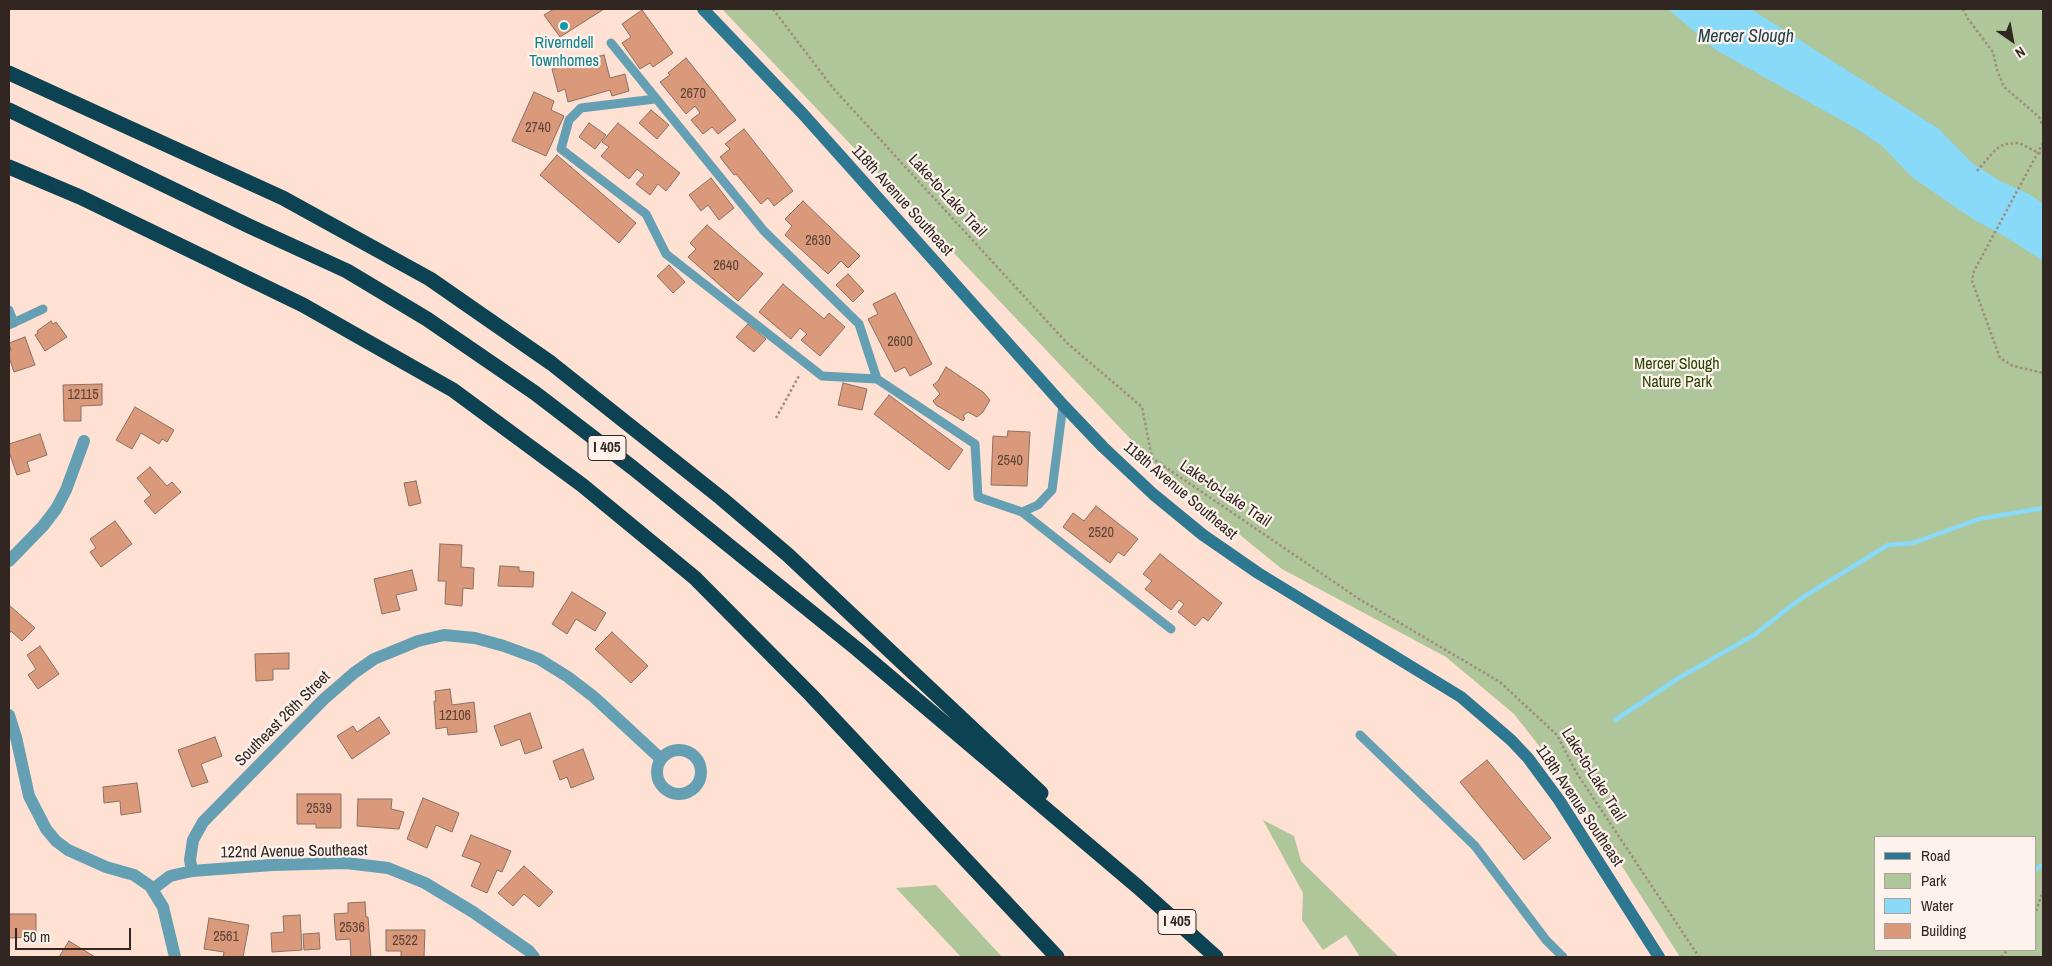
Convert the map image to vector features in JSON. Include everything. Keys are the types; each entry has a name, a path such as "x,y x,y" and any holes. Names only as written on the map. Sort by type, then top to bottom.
{"highway":[{"path":"9,73 282,198 430,279 551,363 721,498 788,554 981,735 1138,887"},
{"name":"I 405","path":"9,110 249,226 347,271 435,324 534,393 634,468 857,649 1138,887 1216,957"},
{"name":"I 405","path":"9,167 80,197 303,305 453,390 582,485 695,578 811,695 1056,957"}],"street":[{"name":"118th Avenue Southeast","path":"704,9 803,114 1063,405 1133,475 1203,535 1302,601 1442,684 1490,720 1528,758 1549,785 1659,957"},
{"path":"9,561 43,526 56,509 66,490 84,441"},
{"name":"Southeast 26th Street","path":"192,871 190,850 203,822 324,699 354,672 374,659 418,641 444,635 475,638 539,659 568,677 594,697 661,759"},
{"path":"9,715 16,737 29,796 46,829 56,841 68,850 106,867 134,875 153,889 163,907 175,957"},
{"name":"122nd Avenue Southeast","path":"153,889 170,876 192,871 272,865 346,863 388,868 425,883 473,912 529,950 534,957"}],"lane":[{"path":"611,42 764,231 859,324 877,378"},
{"path":"655,98 581,108 569,120 561,149 646,214 666,254 822,376 877,378 975,444 978,497 1022,512 1171,629"},
{"path":"9,310 12,324 42,309"},
{"path":"1022,512 1038,506 1052,490 1063,405"},
{"path":"1360,734 1475,846 1546,940 1563,957"}],"path":[{"name":"Lake-to-Lake Trail","path":"774,9 832,87 1060,336 1142,407 1152,458 1359,599 1500,682 1557,734 1576,772 1699,957"},
{"path":"1963,9 1968,19 1994,52 1997,70 2004,87 2039,116 2043,126"},
{"path":"1977,171 1996,149 2005,144 2019,143 2043,155"},
{"path":"2043,143 1974,271 1972,281 2000,358 2013,366 2043,373"},
{"path":"776,418 806,364"},
{"path":"2037,908 2043,891"}],"green space":[{"name":"Mercer Slough Nature Park","path":"722,9 2043,9 2043,957 1680,957 1570,785 1514,714 1446,657 1282,569 1161,471"},
{"path":"1263,820 1294,836 1301,861 1399,957 1360,957 1346,935 1323,950 1302,920 1303,893"},
{"path":"936,885 1002,957 961,957 896,888"}],"water":[{"name":"Mercer Slough","path":"1668,9 1751,9 1939,129 1972,163 2000,181 2031,195 2043,204 2043,261 1976,221 1913,178 1882,146 1855,128 1716,50"}],"building":[{"name":"Riverndell Townhomes","path":"554,9 604,9 560,37 544,15"},
{"path":"642,10 673,53 653,67 650,63 640,69 622,43 631,37 622,24"},
{"path":"604,55 610,78 625,74 629,91 612,96 610,90 568,102 565,89 558,92 552,69"},
{"path":"686,58 736,120 718,134 712,127 703,134 691,120 700,113 695,106 686,114 660,82 670,75 668,73"},
{"path":"534,92 554,101 551,110 564,116 546,156 512,141"},
{"path":"651,110 669,125 657,139 639,123"},
{"path":"589,123 606,135 595,149 579,137"},
{"path":"618,123 680,173 666,191 658,184 650,195 636,184 644,175 637,169 629,179 601,156 609,147 602,142"},
{"path":"744,129 793,191 774,206 768,198 761,204 720,157 730,149 725,144"},
{"path":"557,155 636,223 619,243 540,175"},
{"path":"711,178 734,208 719,220 708,205 701,211 689,195"},
{"path":"803,201 860,256 848,268 841,261 828,274 785,235 792,226 785,219"},
{"path":"707,225 763,274 738,301 688,257 696,249 690,243"},
{"path":"669,265 685,282 673,293 657,276"},
{"path":"848,274 864,291 853,302 836,285"},
{"path":"783,284 824,319 829,313 845,327 820,356 801,340 807,334 800,328 791,339 759,312"},
{"path":"895,293 932,364 910,376 905,367 895,372 868,319 878,314 873,304"},
{"path":"51,321 53,324 56,322 67,337 45,351 35,335 38,333 37,331"},
{"path":"748,324 766,339 754,352 736,337"},
{"path":"25,337 35,365 14,372 9,357 9,350 11,350 9,343"},
{"path":"946,367 983,392 990,400 983,412 977,417 968,412 963,416 965,418 963,421 936,405 933,401 940,394 933,385 938,381"},
{"path":"843,383 867,389 862,410 838,405"},
{"path":"102,384 102,405 81,406 81,421 64,421 63,385"},
{"path":"889,395 963,450 949,470 874,414"},
{"path":"135,407 174,430 167,442 162,439 159,444 141,433 132,449 116,440"},
{"path":"1008,431 1030,432 1027,486 991,485 993,436 1007,437"},
{"path":"40,434 47,455 27,462 30,471 17,475 9,452 9,444"},
{"path":"150,467 167,486 172,482 181,492 155,514 144,501 151,495 137,478"},
{"path":"416,481 421,503 409,506 404,483"},
{"path":"1096,506 1138,539 1124,556 1118,552 1110,563 1063,527 1073,513 1084,521"},
{"path":"115,521 132,544 101,567 90,552 96,548 90,539"},
{"path":"440,544 462,545 461,567 474,568 473,589 463,588 462,606 445,604 446,581 438,581"},
{"path":"1160,554 1222,603 1208,621 1203,617 1195,626 1178,612 1184,604 1179,600 1171,610 1145,589 1152,581 1143,574"},
{"path":"500,566 519,567 519,571 534,572 533,587 498,586"},
{"path":"412,570 417,590 396,595 400,610 382,614 374,579"},
{"path":"572,592 606,613 595,631 576,619 567,634 552,624"},
{"path":"9,605 35,628 22,641 11,631 9,634"},
{"path":"612,632 648,666 631,683 595,649"},
{"path":"40,646 59,674 38,689 28,675 36,669 27,655"},
{"path":"289,653 289,669 273,669 273,680 256,681 255,654"},
{"path":"450,689 452,705 474,702 477,732 448,735 447,727 436,729 435,691"},
{"path":"530,713 542,748 525,754 520,739 501,746 494,726"},
{"path":"379,717 390,733 352,759 337,736 353,726 357,732"},
{"path":"215,737 222,756 201,764 208,782 192,787 178,750"},
{"path":"583,749 594,779 571,788 567,777 560,780 553,761"},
{"path":"1487,760 1551,838 1524,860 1460,782"},
{"path":"137,783 141,812 121,815 120,801 104,803 103,787"},
{"path":"297,794 341,794 341,828 316,828 316,824 297,824"},
{"path":"423,798 459,813 452,832 436,825 427,848 407,839"},
{"path":"358,799 392,799 391,809 404,812 399,829 357,826"},
{"path":"471,835 511,851 502,872 497,870 487,893 471,886 481,863 462,856"},
{"path":"524,866 553,892 539,907 524,894 513,906 498,893"},
{"path":"365,902 371,957 351,957 350,939 336,940 334,914 348,913 348,903"},
{"path":"9,914 36,914 36,937 9,938"},
{"path":"300,915 302,950 272,952 271,933 284,932 283,916"},
{"path":"209,918 249,925 243,957 223,957 224,952 204,949"},
{"path":"386,930 425,930 424,957 401,957 401,951 386,951"},
{"path":"319,933 320,949 304,950 303,934"},
{"path":"69,941 95,957 59,957"}],"waterway":[{"path":"1615,720 1677,679 1754,635 1800,599 1888,545 1913,543 1979,519 2043,508"},
{"path":"2037,868 2043,865"}],"place":[{"name":"Riverndell Townhomes","path":"564,26"}]}
